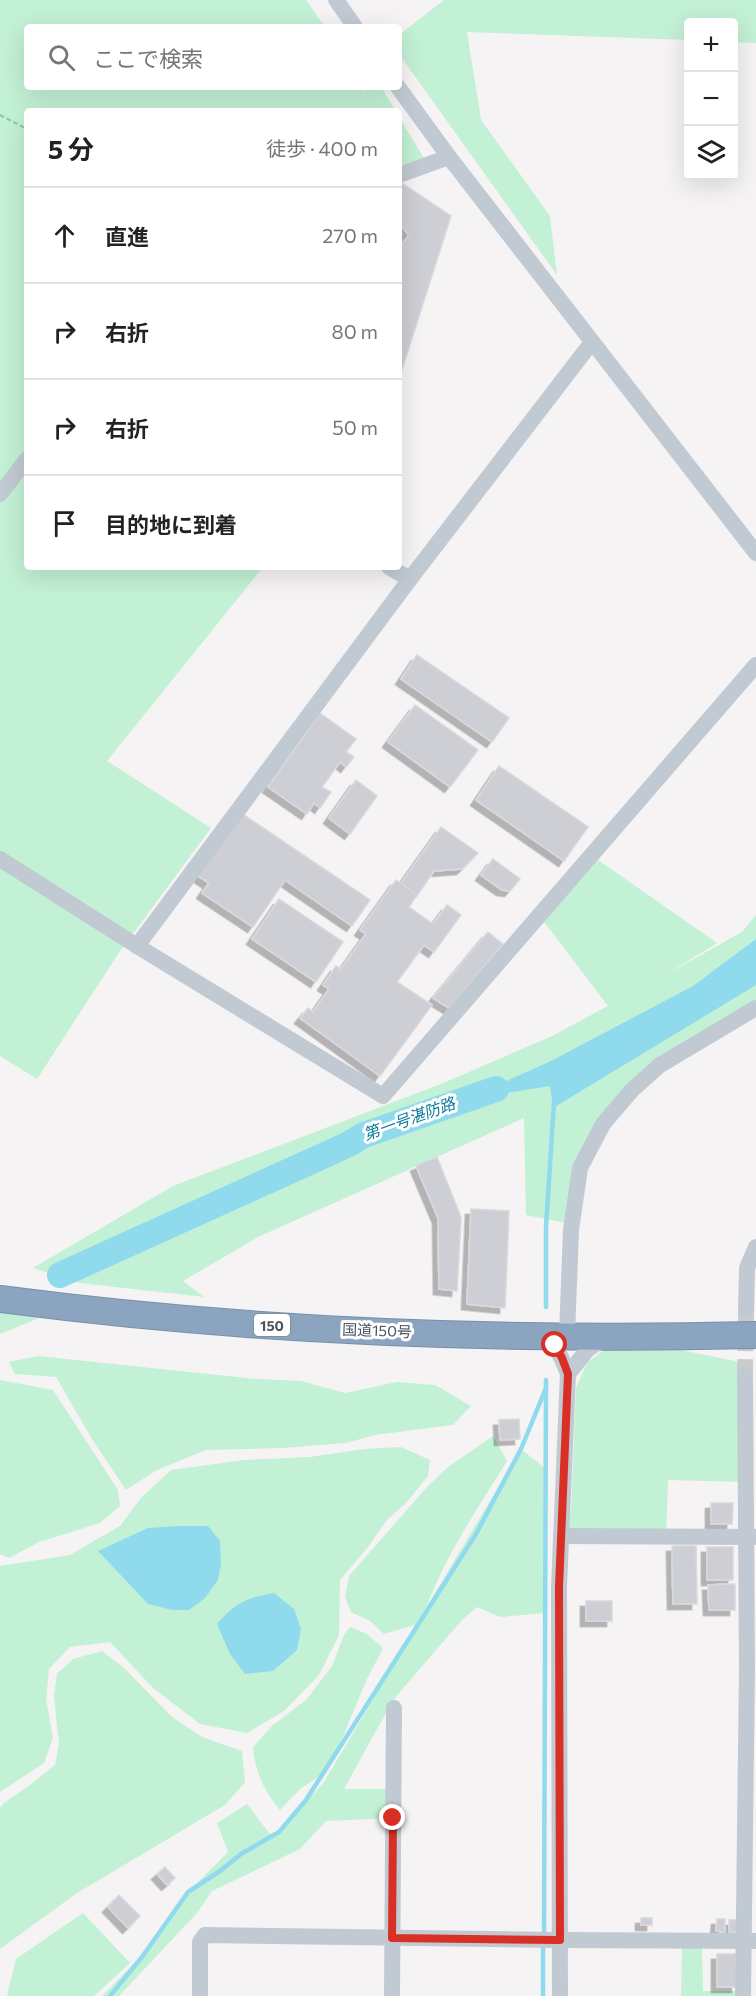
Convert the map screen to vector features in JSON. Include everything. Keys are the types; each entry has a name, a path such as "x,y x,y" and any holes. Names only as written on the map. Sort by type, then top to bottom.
{"highway":[{"name":"国道150号","path":"0,1299 66,1308 353,1330 556,1336 756,1335"}],"street":[{"path":"336,0 353,24"},
{"path":"400,90 449,158 756,553"},
{"path":"402,174 449,158"},
{"path":"137,946 410,579 592,342"},
{"path":"0,494 24,463"},
{"path":"394,570 410,579"},
{"path":"0,859 137,946 383,1096 756,665"},
{"path":"560,1996 559,1587 568,1374 555,1345 580,1168 603,1124 632,1090 660,1065 756,1008"},
{"path":"746,1311 756,1247"},
{"path":"568,1374 588,1349 607,1336"},
{"path":"743,1996 750,1941 751,1537 745,1375"},
{"path":"561,1536 751,1537"},
{"path":"392,1996 394,1708"},
{"path":"200,1996 200,1942 204,1935 750,1941"}],"path":[{"path":"0,115 24,127"}],"green space":[{"path":"0,0 306,0 323,24 24,24 24,90 364,90 362,92 383,90 394,108 24,108 24,570 261,570 107,761 211,828 118,954 37,1079 0,1056"},
{"path":"444,0 756,0 756,43 738,42 738,18 684,18 684,40 467,32 481,120 550,216 557,275 402,58 402,33"},
{"path":"402,122 428,165 402,174"},
{"path":"591,855 717,943 667,974 742,932 756,915 756,1002 632,1086 598,1133 572,1224 526,1215 524,1118 258,1237 183,1281 204,1297 80,1283 33,1268 173,1186 441,1084 550,1037 608,1006 539,915"},
{"path":"0,1312 39,1318 0,1334"},
{"path":"606,1348 676,1349 745,1363 740,1391 746,1482 668,1480 666,1537 567,1536 571,1511 576,1388 587,1363"},
{"path":"38,1356 256,1379 301,1381 345,1393 397,1382 435,1385 471,1406 453,1425 375,1435 346,1443 283,1448 206,1450 157,1470 126,1490 92,1439 56,1377 15,1374 9,1362"},
{"path":"0,1380 53,1390 118,1490 120,1506 100,1523 39,1542 9,1558 0,1554"},
{"path":"493,1436 507,1461 452,1551 426,1608 521,1449 547,1470 546,1613 500,1617 477,1607 462,1620 393,1700 344,1789 393,1789 393,1818 326,1821 300,1849 212,1891 197,1913 119,1996 102,1996 145,1952 198,1882 228,1852 217,1823 247,1804 273,1838 324,1782 418,1624 384,1634 370,1621 351,1612 345,1597 349,1576 427,1487 448,1467"},
{"path":"401,1447 430,1460 428,1476 406,1503 386,1521 340,1580 339,1635 319,1675 284,1711 247,1733 200,1724 153,1688 110,1642 70,1647 49,1669 46,1699 53,1738 44,1763 0,1792 0,1566 70,1555 120,1526 141,1498 171,1470 244,1460 310,1457 364,1449"},
{"path":"350,1627 367,1634 383,1648 366,1681 337,1751 323,1774 300,1789 280,1810 261,1781 253,1747 272,1726 307,1699 332,1666 344,1635"},
{"path":"102,1651 123,1667 172,1717 202,1737 242,1751 245,1782 225,1805 77,1893 0,1949 0,1808 55,1765 59,1744 54,1696 57,1674 73,1659"},
{"path":"83,1913 130,1963 94,1996 7,1996 16,1959"},
{"path":"682,1945 702,1945 703,1991 738,1991 738,1996 681,1996"}],"water":[{"path":"756,939 756,985 553,1108 550,1086 464,1100 551,1061 693,986"},
{"path":"208,1526 220,1541 221,1564 218,1580 205,1598 189,1610 172,1610 148,1604 98,1551 148,1528"},
{"path":"274,1593 294,1609 301,1629 297,1650 273,1671 245,1674 230,1654 217,1624 242,1602"}],"building":[{"path":"402,183 451,216 402,370 402,245 409,235 402,227"},
{"path":"417,655 509,718 492,742 401,679"},
{"path":"415,705 478,750 450,787 388,742"},
{"path":"320,713 356,739 346,752 354,757 346,767 340,762 322,787 331,792 320,808 314,803 307,814 268,787"},
{"path":"499,766 588,827 564,861 476,800"},
{"path":"356,780 377,796 350,834 329,818"},
{"path":"241,813 370,900 352,926 285,880 253,927 202,893 209,883 198,876"},
{"path":"441,827 478,853 462,869 434,871 416,897 399,886"},
{"path":"493,859 520,879 510,891 502,890 481,875"},
{"path":"396,880 417,895 409,907 433,924 447,905 461,915 434,952 424,945 397,982 432,1005 380,1076 300,1018 308,1008 313,1012 329,989 323,985 336,966 341,969 366,934 360,930"},
{"path":"279,899 343,942 316,982 252,939"},
{"path":"488,932 503,944 449,1008 433,998"},
{"path":"437,1157 461,1217 457,1291 439,1289 438,1218 416,1166"},
{"path":"471,1209 509,1211 505,1308 467,1304"},
{"path":"519,1419 520,1439 500,1440 499,1420"},
{"path":"711,1503 733,1503 732,1524 711,1524"},
{"path":"672,1546 696,1546 697,1604 673,1604"},
{"path":"707,1547 733,1547 733,1580 707,1580"},
{"path":"735,1584 735,1610 709,1610 708,1585"},
{"path":"586,1601 612,1601 612,1621 586,1621"},
{"path":"165,1867 175,1878 167,1885 157,1874"},
{"path":"119,1895 140,1916 128,1928 108,1907"},
{"path":"641,1918 652,1918 652,1925 641,1925"},
{"path":"717,1919 725,1919 725,1932 716,1931"},
{"path":"729,1920 738,1920 737,1932 729,1932"},
{"path":"717,1954 736,1954 737,1987 717,1987"}],"waterway":[{"name":"第一号湛防路","path":"60,1275 347,1145 364,1135 496,1089"},
{"path":"546,1307 546,1227 554,1103"},
{"path":"544,1936 546,1380"},
{"path":"110,1996 142,1957 188,1892 241,1854 279,1832 306,1800 476,1534 521,1449 546,1388"},
{"path":"543,1945 543,1996"}],"tunnel":[{"path":"745,1375 746,1311"}],"route":[{"path":"393,1818 392,1938 560,1940 559,1587 568,1374 555,1345"}]}
